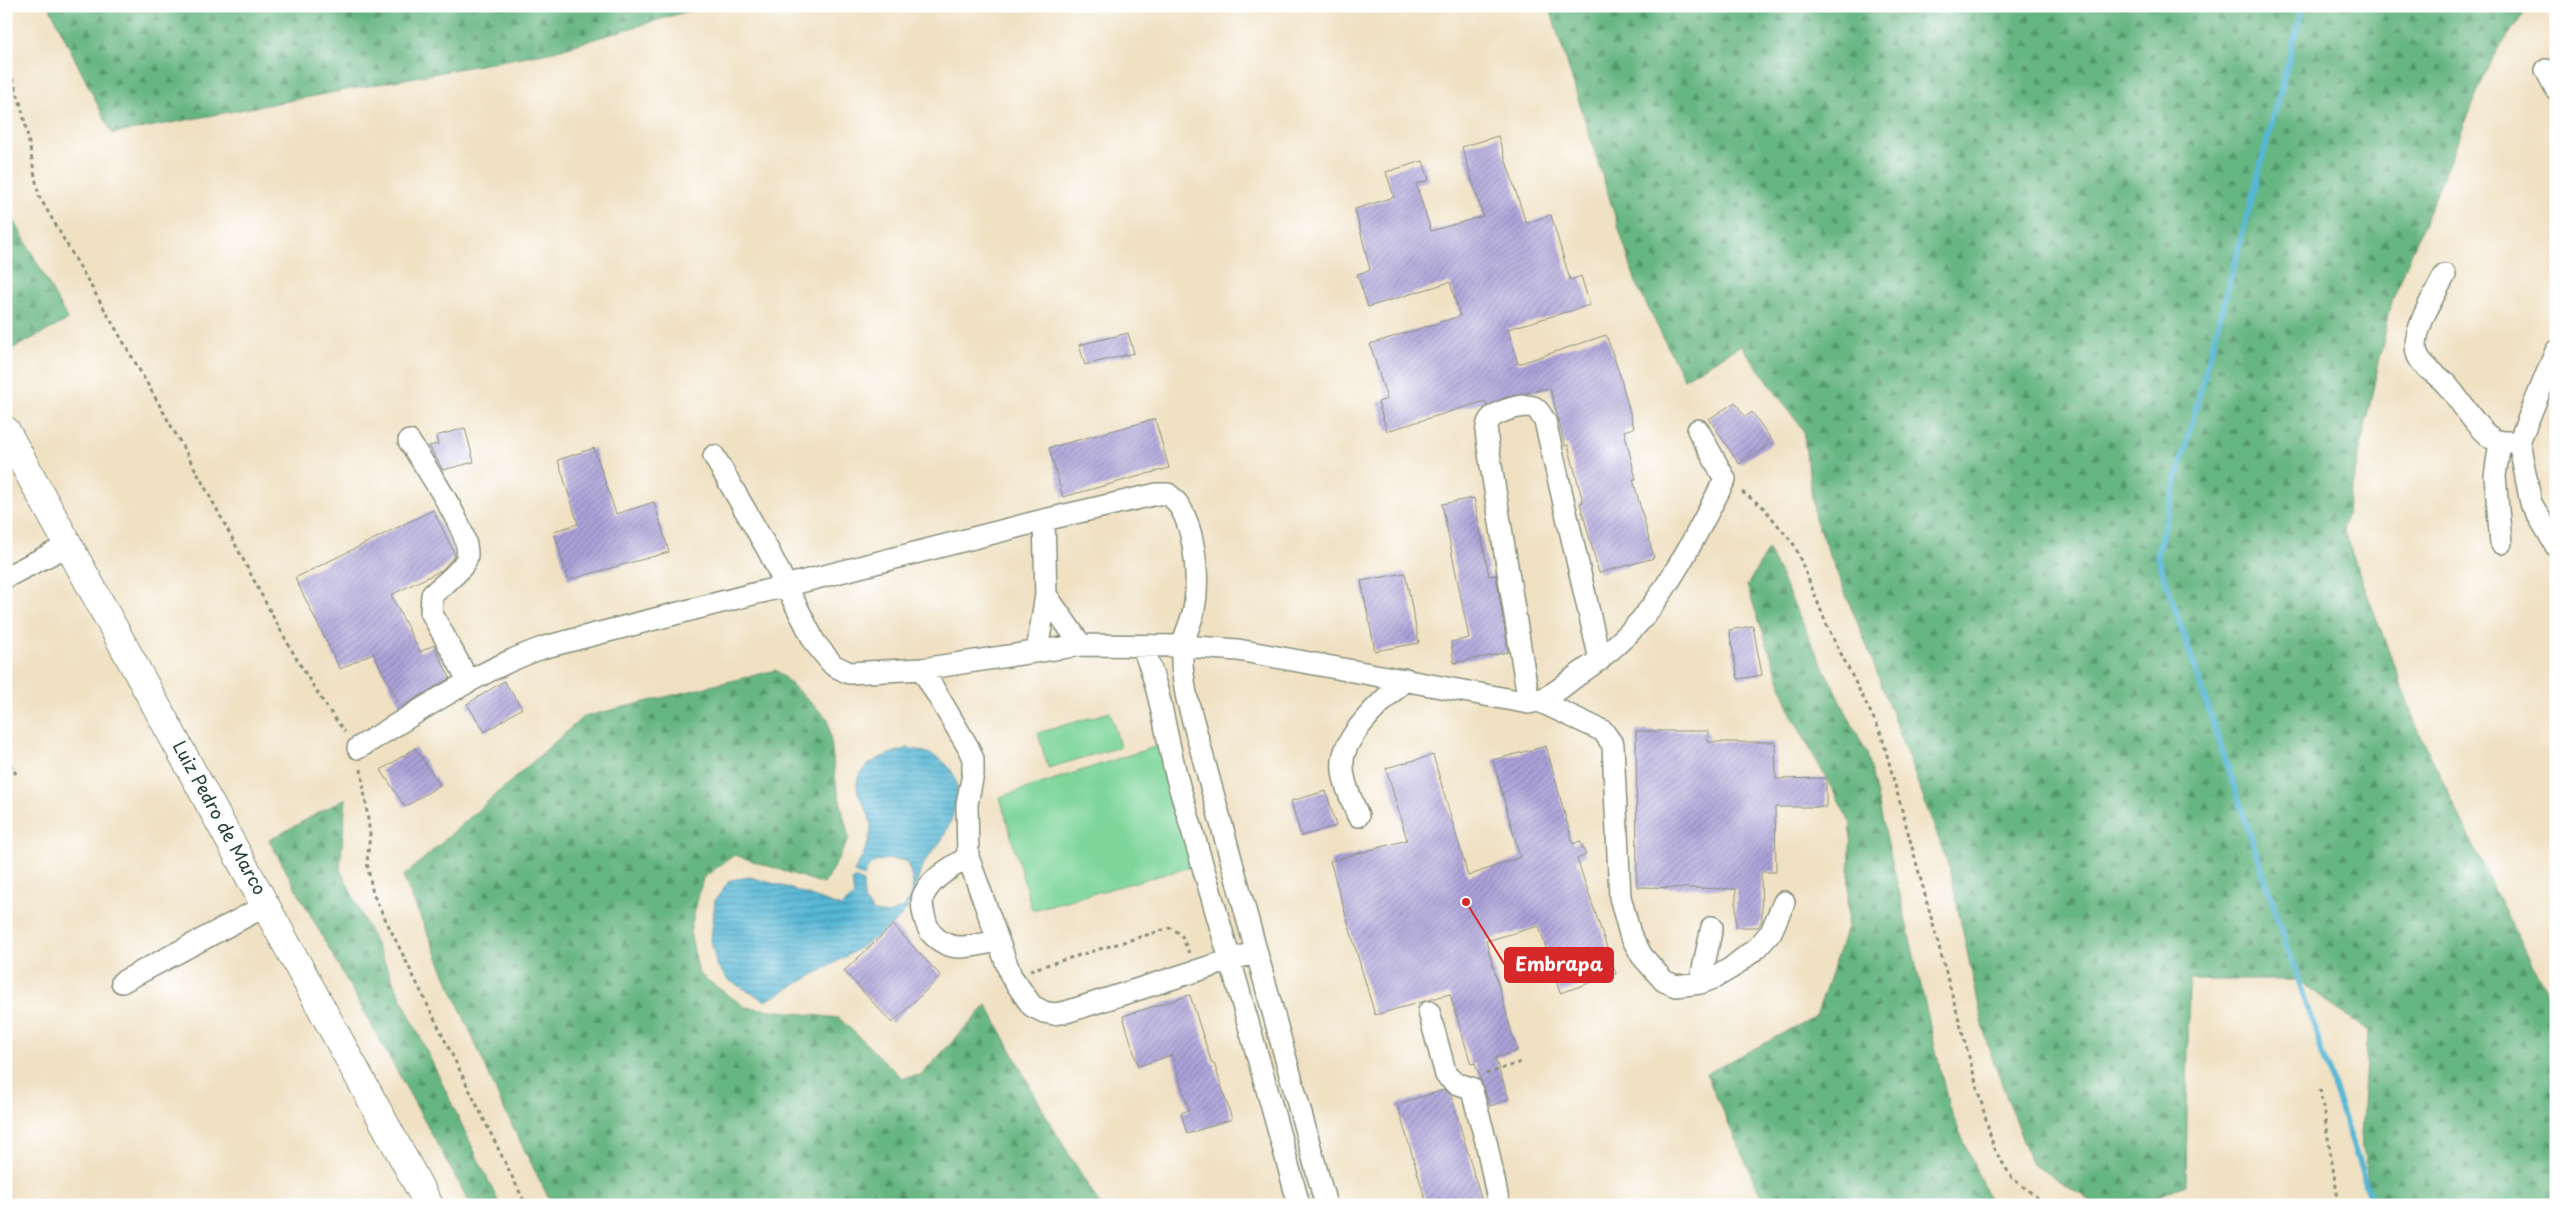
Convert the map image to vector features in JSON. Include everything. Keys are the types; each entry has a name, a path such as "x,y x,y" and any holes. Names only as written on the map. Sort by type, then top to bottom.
{"main road":[{"name":"Luiz Pedro de Marco","path":"6,432 267,905 429,1205"}],"street":[{"path":"2445,275 2423,320 2416,343 2417,353 2421,362 2445,382 2485,433 2510,442"},
{"path":"2502,544 2495,476 2556,351"},
{"path":"1534,702 1489,453 1487,430 1488,422 1493,416 1525,404 1536,408 1545,420 1600,660"},
{"path":"1534,702 1600,660 1641,620 1656,600 1698,530 1725,480 1698,430"},
{"path":"409,441 440,489 465,537 468,550 466,559 432,595 430,603 435,619 468,682"},
{"path":"2510,442 2531,503 2556,546"},
{"path":"714,456 768,550 784,586 815,643 833,665 849,673 922,669 1081,645 1183,646 1238,650 1534,702 1603,731 1613,745 1620,897 1630,934 1642,956 1664,981 1676,986 1700,983 1732,968 1758,947 1771,932 1784,902"},
{"path":"358,748 468,682 516,657 545,647 1044,520 1157,494 1168,494 1180,504 1195,554 1194,610 1183,646 1187,699 1326,1205"},
{"path":"1037,651 1046,595 1044,520"},
{"path":"6,577 69,545"},
{"path":"1046,595 1081,645"},
{"path":"1142,646 1149,663 1160,705 1173,765 1231,960 1299,1205"},
{"path":"922,669 968,747 973,759 973,774 967,804 968,858 1011,976 1032,1006 1044,1012 1054,1014 1197,972 1256,952"},
{"path":"1358,816 1344,778 1343,759 1350,743 1371,714 1406,679"},
{"path":"1160,705 1187,699"},
{"path":"968,858 947,869 928,887 922,896 922,903 931,933 940,942 958,947 998,941"},
{"path":"122,982 267,905"},
{"path":"1700,983 1712,926"},
{"path":"1429,1012 1446,1075 1455,1083 1472,1088 1486,1141 1499,1205"},
{"path":"1274,1113 1299,1106"}],"path":[{"path":"6,64 25,116 31,161 39,196 188,455 298,658 332,716 358,748 370,834 367,863 373,894 526,1205"},
{"path":"1725,480 1763,507 1795,546 1828,628 1881,733 1994,1149 2012,1178 2047,1205"},
{"path":"6,757 16,774"},
{"path":"1011,976 1170,928 1181,934 1197,972"},
{"path":"1472,1088 1477,1080 1491,1070 1521,1062"},
{"path":"2320,1089 2339,1205"}],"green space":[{"path":"49,6 705,6 554,51 112,134"},
{"path":"1549,6 2529,6 2491,60 2392,301 2343,529 2417,727 2513,929 2556,1008 2556,1205 2372,1205 2361,1135 2368,1032 2299,980 2189,980 2186,1185 2136,1205 2097,1205 2031,1163 1987,1044 1949,867 1868,649 1815,519 1803,430 1741,345 1684,379 1637,286"},
{"path":"6,205 68,320 6,352"},
{"path":"1768,549 1823,667 1867,753 1949,1107 1991,1205 1765,1205 1706,1074 1816,1016 1847,927 1851,824 1791,714 1747,586"},
{"path":"776,670 828,719 836,783 849,839 824,884 734,855 703,878 690,931 699,974 745,1007 839,1018 902,1078 921,1075 987,1005 1050,1123 1100,1205 552,1205 502,1105 403,877 583,717"},
{"path":"1110,712 1120,747 1048,768 1038,733"},
{"path":"1157,746 1195,866 1032,910 1000,797"},
{"path":"346,798 340,869 500,1205 471,1205 269,840"}],"water":[{"path":"908,748 927,753 942,760 951,770 956,781 957,794 955,809 949,824 941,841 925,862 910,902 901,917 847,956 766,1001 728,980 716,964 711,940 715,900 730,880 750,877 786,887 841,907 854,896 852,881 855,878 863,882 864,900 874,912 887,914 904,908 912,890 911,874 906,861 880,860 870,866 864,877 854,872 866,849 871,830 869,816 858,792 857,782 860,774 865,767 882,757"}],"building":[{"path":"1498,136 1526,223 1551,215 1570,280 1581,276 1590,305 1508,329 1518,364 1606,335 1619,372 1634,428 1624,431 1636,479 1633,479 1654,558 1599,573 1580,503 1583,502 1568,445 1565,446 1550,388 1507,397 1487,406 1485,401 1387,431 1378,402 1387,399 1370,344 1460,316 1450,282 1368,307 1357,274 1370,270 1355,209 1394,197 1386,172 1423,161 1429,180 1416,184 1431,231 1483,216 1462,147"},
{"path":"1128,333 1134,353 1085,365 1079,345"},
{"path":"1735,402 1745,417 1752,412 1773,442 1739,464 1709,419"},
{"path":"1155,419 1169,468 1063,497 1049,448"},
{"path":"465,428 474,462 443,470 429,446 438,444 436,436"},
{"path":"594,448 616,514 654,502 669,552 568,580 554,531 578,524 558,460"},
{"path":"1474,498 1489,576 1496,575 1508,652 1454,663 1451,642 1469,638 1442,504"},
{"path":"433,510 454,552 454,556 442,570 391,595 420,652 434,645 450,678 401,707 373,653 340,669 295,578"},
{"path":"1405,573 1419,643 1375,651 1361,581"},
{"path":"1753,626 1762,675 1738,679 1729,630"},
{"path":"504,681 522,708 485,732 467,704"},
{"path":"1636,731 1708,731 1708,742 1775,742 1776,779 1826,778 1826,807 1775,807 1776,872 1761,872 1762,921 1758,927 1736,927 1736,889 1637,887"},
{"path":"1546,746 1573,844 1580,841 1586,855 1577,859 1616,974 1560,993 1539,926 1486,941 1517,1051 1495,1058 1509,1099 1490,1106 1475,1063 1471,1064 1450,994 1375,1015 1330,861 1407,840 1386,768 1433,755 1468,876 1520,857 1493,760"},
{"path":"415,748 440,785 405,807 381,770"},
{"path":"1326,791 1336,826 1301,836 1291,801"},
{"path":"893,925 941,976 892,1023 844,971"},
{"path":"1190,995 1232,1119 1187,1134 1181,1113 1189,1110 1172,1055 1138,1066 1123,1016"},
{"path":"1444,1090 1451,1095 1483,1205 1427,1205 1397,1104"}],"waterway":[{"path":"2303,6 2157,554 2373,1205"}],"place":[{"name":"Embrapa","path":"1466,902"}]}
